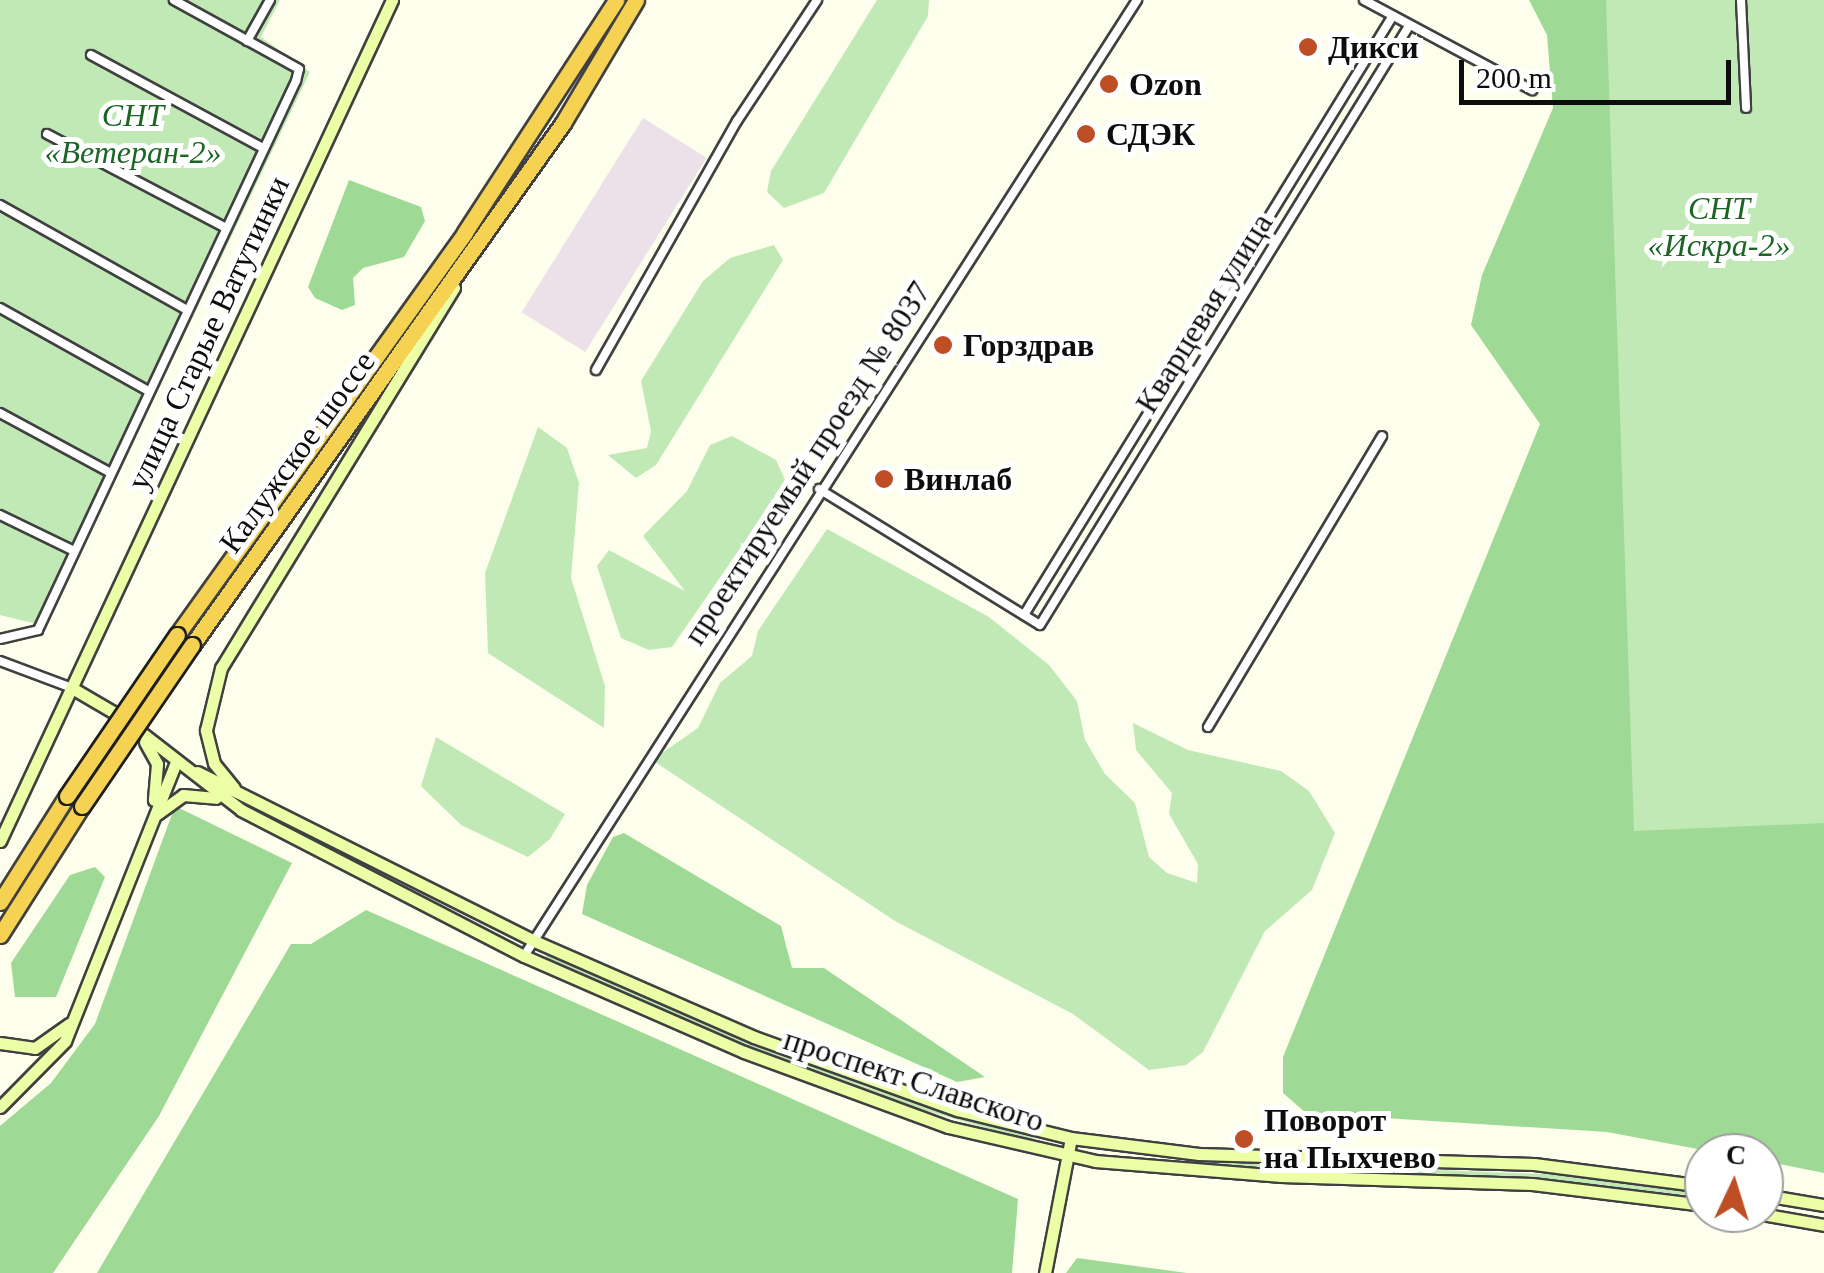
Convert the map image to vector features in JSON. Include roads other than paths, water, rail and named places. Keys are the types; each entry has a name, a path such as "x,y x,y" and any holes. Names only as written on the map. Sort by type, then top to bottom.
{"highway":[{"name":"Калужское шоссе","path":"0,902 66,796 177,634 476,217 616,0"},
{"name":"Калужское шоссе","path":"0,934 192,645 564,123 636,0"}],"main road":[{"name":"улица Старые Ватутинки","path":"72,688 392,0"},
{"path":"241,794 209,749 211,692 479,244"},
{"name":"проспект Славского","path":"72,688 137,730 224,800 524,956 862,1098 1068,1158 1281,1176 1532,1184 1684,1203"},
{"path":"0,841 72,688"},
{"path":"137,730 157,764 149,826"},
{"name":"проспект Славского","path":"176,762 532,940 869,1082 1071,1138 1198,1154 1534,1164 1684,1183"},
{"path":"0,1107 52,1060 72,1020 176,762"},
{"path":"149,826 162,806 184,795 224,800"},
{"path":"0,1042 35,1048 72,1020"},
{"path":"1045,1273 1071,1138"},
{"path":"1035,1150 1054,1161 1061,1188"},
{"path":"1061,1188 1071,1169 1095,1161"},
{"path":"1784,1199 1824,1206"},
{"path":"1784,1218 1824,1225"}],"street":[{"path":"0,639 38,630 299,69 174,0"},
{"path":"247,41 270,0"},
{"path":"596,370 737,120 817,0"},
{"name":"проектируемый проезд № 8037","path":"524,956 819,490 1137,0"},
{"path":"1364,0 1532,90"},
{"path":"1741,0 1746,108"},
{"name":"Кварцевая улица","path":"1392,17 1024,615 1040,625 1409,26"},
{"path":"91,55 263,148"},
{"path":"47,134 226,228"},
{"path":"0,205 185,310"},
{"path":"0,308 147,390"},
{"path":"0,412 109,472"},
{"path":"1208,727 1382,436"},
{"path":"819,490 1024,615"},
{"path":"0,515 72,550"},
{"path":"0,661 72,688"}],"place":[{"name":"Дикси","path":"1308,47"},
{"name":"Ozon","path":"1109,84"},
{"name":"СДЭК","path":"1086,134"},
{"name":"Горздрав","path":"943,345"},
{"name":"Винлаб","path":"884,479"},
{"name":"Поворот на Пыхчево","path":"1244,1139"}],"park label":[{"name":"СНТ «Ветеран-2»","path":"133,134"},
{"name":"СНТ «Искра-2»","path":"1719,228"}]}
